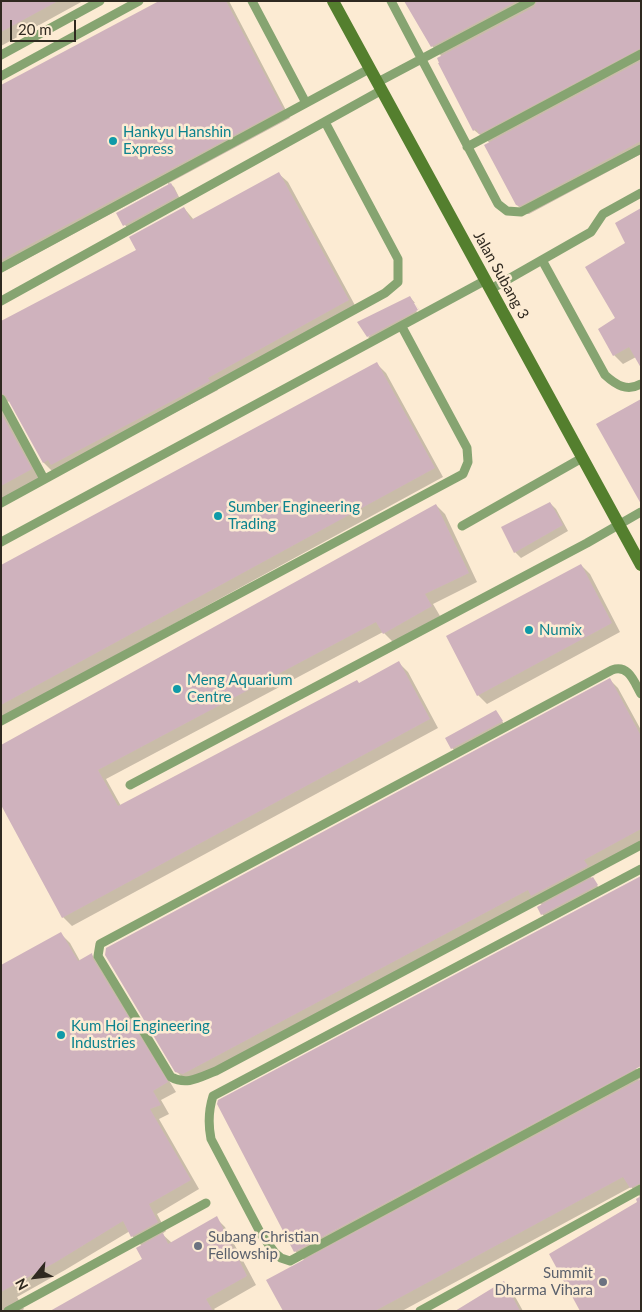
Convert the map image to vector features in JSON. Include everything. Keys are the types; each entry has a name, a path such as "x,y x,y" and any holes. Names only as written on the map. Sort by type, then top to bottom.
{"street":[{"name":"Jalan Subang 3","path":"333,1 641,565"}],"lane":[{"path":"1,55 100,1"},
{"path":"1,76 139,1"},
{"path":"252,1 306,104"},
{"path":"391,1 498,204 507,212 520,212 641,149"},
{"path":"1,301 325,122 422,60 531,1"},
{"path":"467,146 641,54"},
{"path":"1,268 369,69"},
{"path":"1,503 385,292 398,282 398,259 325,122"},
{"path":"1,542 402,327 542,260 590,232 603,214 641,193"},
{"path":"542,260 605,375 616,385 634,388 641,384"},
{"path":"1,720 463,474 468,462 467,448 402,327"},
{"path":"1,399 44,479"},
{"path":"462,526 582,458"},
{"path":"130,785 641,512"},
{"path":"641,694 628,671 619,668 612,670 100,944 98,956 170,1077 178,1081 194,1080 216,1071 641,845"},
{"path":"641,869 213,1096 209,1108 208,1124 211,1139 261,1234 275,1253 281,1258 290,1261 641,1072"},
{"path":"420,1311 641,1189"},
{"path":"8,1311 206,1203"}],"building":[{"path":"1,1 58,1 1,32"},
{"name":"Hankyu Hanshin Express","path":"159,1 226,1 283,109 1,260 1,85"},
{"path":"404,1 517,1 431,47"},
{"path":"537,1 641,1 641,48 479,134 476,129 473,131 437,58 534,7"},
{"path":"641,61 641,141 520,206 516,205 484,145"},
{"path":"279,172 349,300 208,378 210,381 51,465 48,460 43,463 6,396 1,393 1,321 136,250 129,237 184,207 191,220"},
{"path":"171,183 178,196 123,226 116,213"},
{"path":"641,208 641,368 629,347 613,356 598,329 615,318 585,267 625,243 615,223"},
{"path":"410,296 418,310 367,337 357,322"},
{"name":"Sumber Engineering Trading","path":"377,362 435,468 1,705 1,565"},
{"path":"641,399 641,504 596,424"},
{"path":"1,413 32,469 1,486"},
{"path":"550,502 563,525 514,553 501,527"},
{"name":"Meng Aquarium Centre","path":"436,504 469,573 425,594 432,606 383,634 376,622 98,770 118,806 357,680 359,683 399,661 430,719 62,918 1,805 1,745"},
{"name":"Numix","path":"581,564 612,623 477,696 446,636"},
{"path":"610,678 641,736 641,829 584,860 588,866 531,896 528,890 183,1074 175,1072 105,955 106,948"},
{"path":"496,710 503,721 451,749 445,738"},
{"path":"641,876 641,1066 294,1252 217,1104 218,1100"},
{"path":"593,877 598,885 541,915 537,907"},
{"path":"61,932 78,961 92,953 93,959 168,1082 153,1091 161,1105 150,1109 191,1180 149,1204 158,1222 131,1237 123,1221 56,1262 1,1292 1,965"},
{"path":"641,1079 641,1183 630,1188 623,1177 375,1311 283,1311 266,1280"},
{"name":"Summit Dharma Vihara","path":"641,1196 641,1311 580,1311 549,1254 637,1202 636,1199"},
{"name":"Subang Christian Fellowship","path":"217,1216 247,1276 206,1299 213,1311 50,1311 142,1259 136,1248 163,1233 168,1244"},
{"path":"504,1281 520,1311 455,1311"}],"place":[{"name":"Hankyu Hanshin Express","path":"113,141"},
{"name":"Sumber Engineering Trading","path":"218,516"},
{"name":"Numix","path":"529,630"},
{"name":"Meng Aquarium Centre","path":"177,689"},
{"name":"Kum Hoi Engineering Industries","path":"61,1035"},
{"name":"Subang Christian Fellowship","path":"198,1246"},
{"name":"Summit Dharma Vihara","path":"603,1282"}]}
